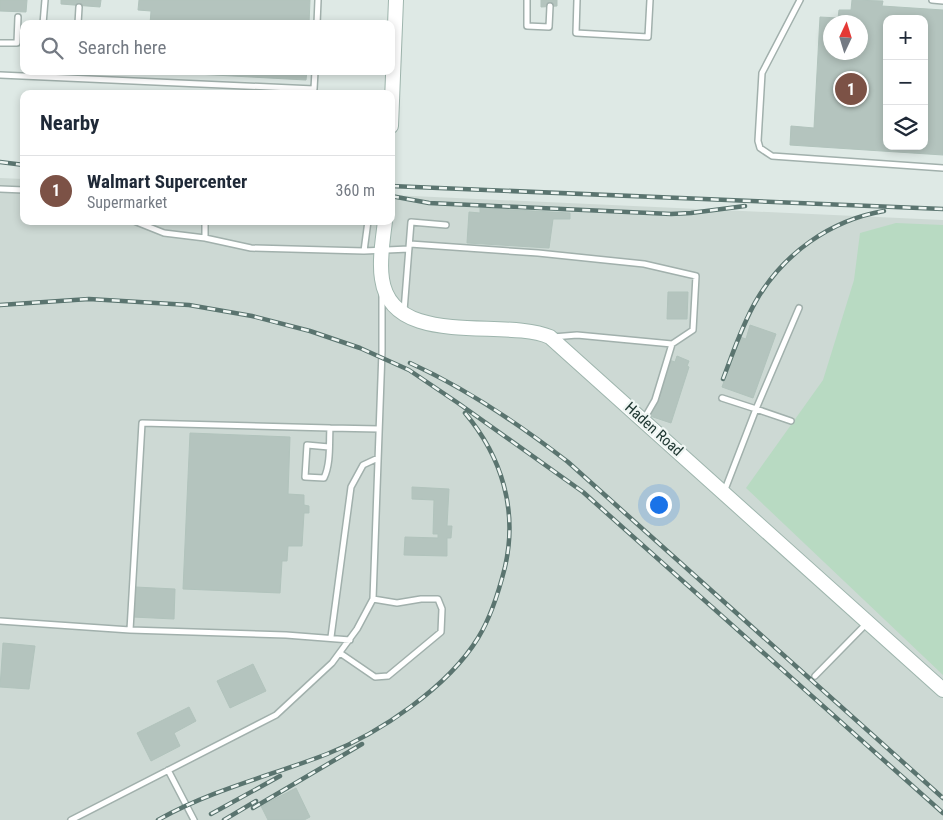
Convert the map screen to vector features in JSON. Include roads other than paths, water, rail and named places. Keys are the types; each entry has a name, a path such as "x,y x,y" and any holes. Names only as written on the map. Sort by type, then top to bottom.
{"street":[{"path":"395,25 396,0"},
{"path":"392,90 393,75"},
{"name":"Haden Road","path":"385,225 382,279 389,297 404,312 435,326 518,329 550,337 644,419 943,690"}],"lane":[{"path":"44,20 45,0"},
{"path":"317,20 318,0"},
{"path":"527,0 528,26 550,27 550,6"},
{"path":"577,0 576,33 648,36 650,0"},
{"path":"800,0 762,74 758,141 760,148 772,156 943,168"},
{"path":"932,0 942,1"},
{"path":"78,20 79,8"},
{"path":"0,42 17,43 18,17"},
{"path":"0,75 20,75"},
{"path":"58,75 314,90 315,75"},
{"path":"0,189 20,190"},
{"path":"404,312 411,222 446,225"},
{"path":"144,225 164,233 204,238 250,248 364,251 410,246 635,264 696,276 693,330 672,344 577,335 550,337"},
{"path":"204,238 205,225"},
{"path":"364,251 367,225"},
{"path":"71,820 276,715 308,687 350,640 373,599 382,351 382,279"},
{"path":"724,492 756,409 799,308"},
{"path":"644,419 655,400 672,344"},
{"path":"722,398 791,421"},
{"path":"130,630 142,423 379,429"},
{"path":"329,446 307,446 305,477 324,478 328,470 330,428"},
{"path":"330,637 351,487 363,465 378,458"},
{"path":"340,652 375,677 388,676 441,632 442,609 438,600 421,599 398,603 373,599"},
{"path":"0,621 130,630 330,637 350,640"},
{"path":"815,676 868,621"},
{"path":"168,770 194,820"}],"railway":[{"path":"0,162 20,164"},
{"path":"395,186 943,209"},
{"path":"395,197 429,203 671,214 745,206"},
{"path":"723,379 751,310 767,284 780,268 794,254 827,231 845,222 884,211"},
{"path":"0,305 89,299 189,305 252,316 310,331 360,348 409,370 583,492 943,813"},
{"path":"410,363 452,384 492,408 568,462 943,798"},
{"path":"158,820 199,800 327,754 369,734 431,691 465,656 483,630 491,613 505,567 509,546 508,505 504,485 489,448 465,413"},
{"path":"253,808 362,744"},
{"path":"211,814 280,776"},
{"path":"224,820 256,801"}],"place":[{"name":"Walmart Supercenter","path":"851,89"}]}
